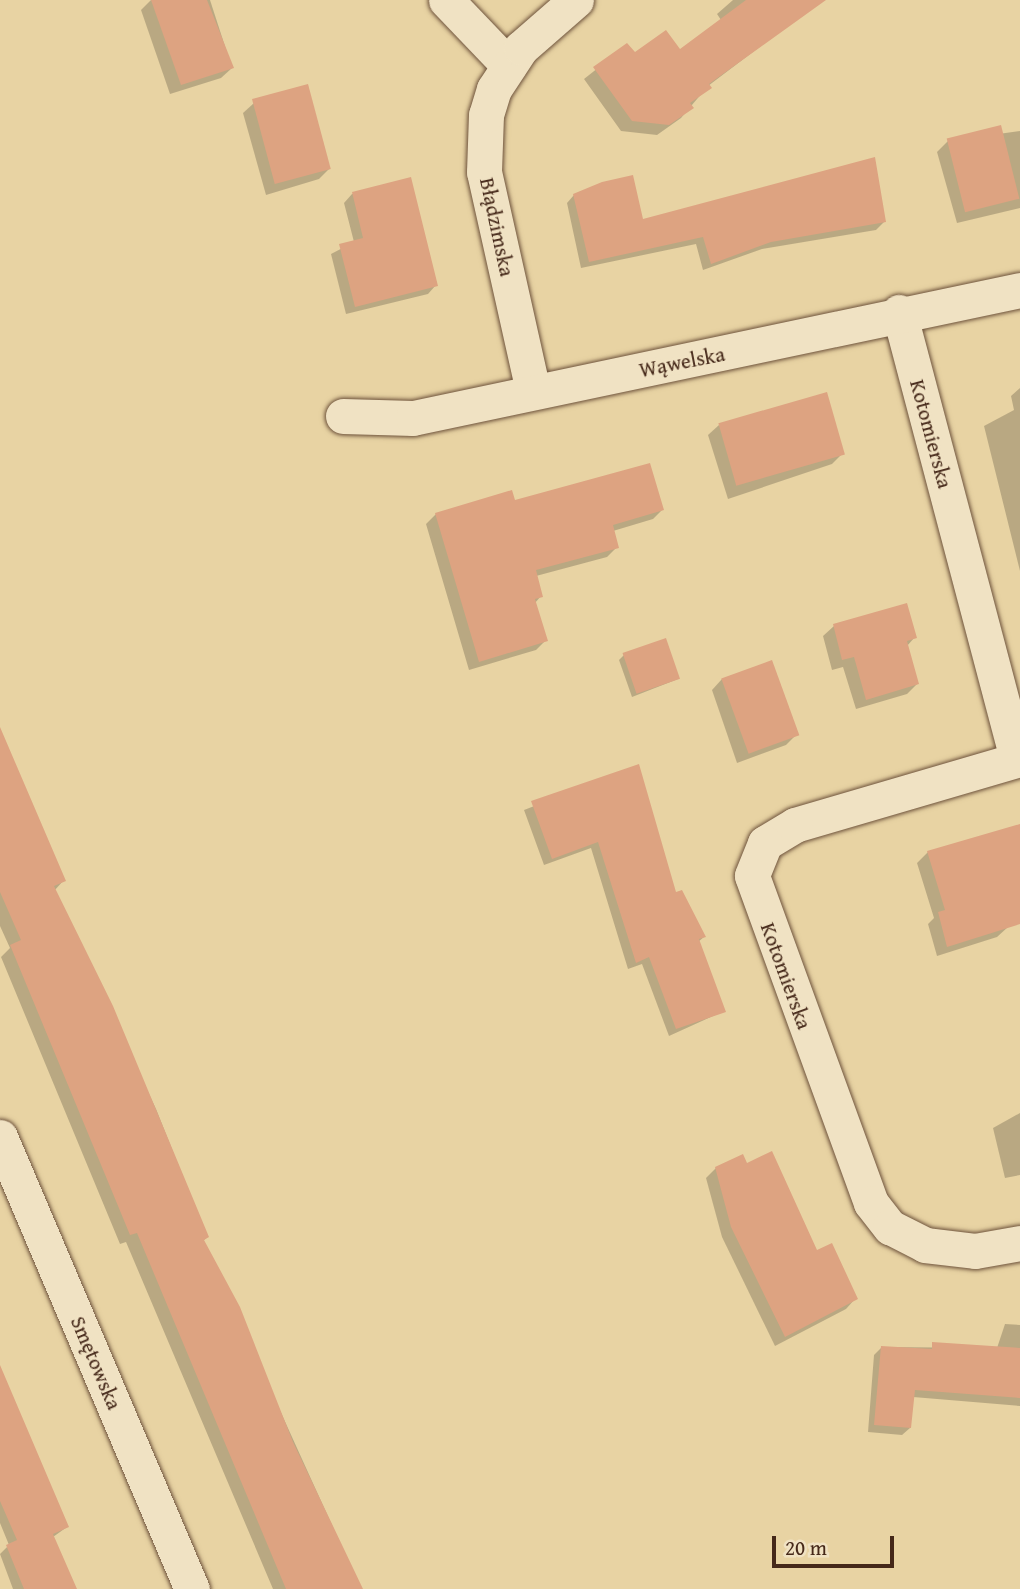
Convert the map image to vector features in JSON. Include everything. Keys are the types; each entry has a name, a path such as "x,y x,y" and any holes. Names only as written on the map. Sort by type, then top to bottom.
{"street":[{"path":"446,0 509,66"},
{"name":"Błądzimska","path":"533,391 484,173 486,115 509,66 546,20 576,0"},
{"name":"Wąwelska","path":"343,416 413,418 899,312 1020,290"},
{"name":"Kotomierska","path":"899,312 1018,759 795,825 765,843 752,876 871,1203 890,1227 925,1245 975,1251 1020,1243"},
{"name":"Smętowska","path":"0,1137 192,1589"}],"building":[{"path":"151,0 207,0 234,68 181,85"},
{"path":"746,0 826,0 709,84 712,88 690,103 694,108 669,125 632,121 593,67 627,43 635,52 666,30 680,49"},
{"path":"308,84 331,169 275,184 252,99"},
{"path":"1001,125 1019,199 965,212 947,139"},
{"path":"875,157 886,222 771,242 711,264 703,237 589,262 573,194 602,182 633,175 643,219"},
{"path":"411,177 438,286 355,307 339,244 363,238 352,192"},
{"path":"827,392 845,454 736,486 718,423"},
{"path":"650,463 664,510 613,525 619,548 536,570 543,597 535,599 548,641 479,662 435,513 512,490 515,500"},
{"path":"907,603 917,638 907,641 919,684 866,700 854,657 842,660 833,624"},
{"path":"666,638 680,679 637,694 623,653"},
{"path":"772,660 799,735 749,754 721,678"},
{"path":"0,727 66,881 54,886 113,1006 209,1237 204,1240 240,1307 293,1442 363,1589 286,1589 137,1233 130,1235 10,945 21,940 0,892"},
{"path":"639,764 676,892 682,890 706,937 699,939 726,1012 676,1029 649,957 636,963 598,842 552,859 531,801"},
{"path":"1020,824 1020,924 947,947 938,912 945,910 927,851"},
{"path":"772,1151 817,1250 832,1243 858,1299 785,1337 731,1227 715,1167 743,1154 747,1163"},
{"path":"932,1342 1020,1348 1020,1398 915,1390 911,1428 874,1425 881,1346 932,1349"},
{"path":"0,1365 69,1527 53,1534 77,1589 24,1589 6,1545 17,1540 0,1501"}]}
